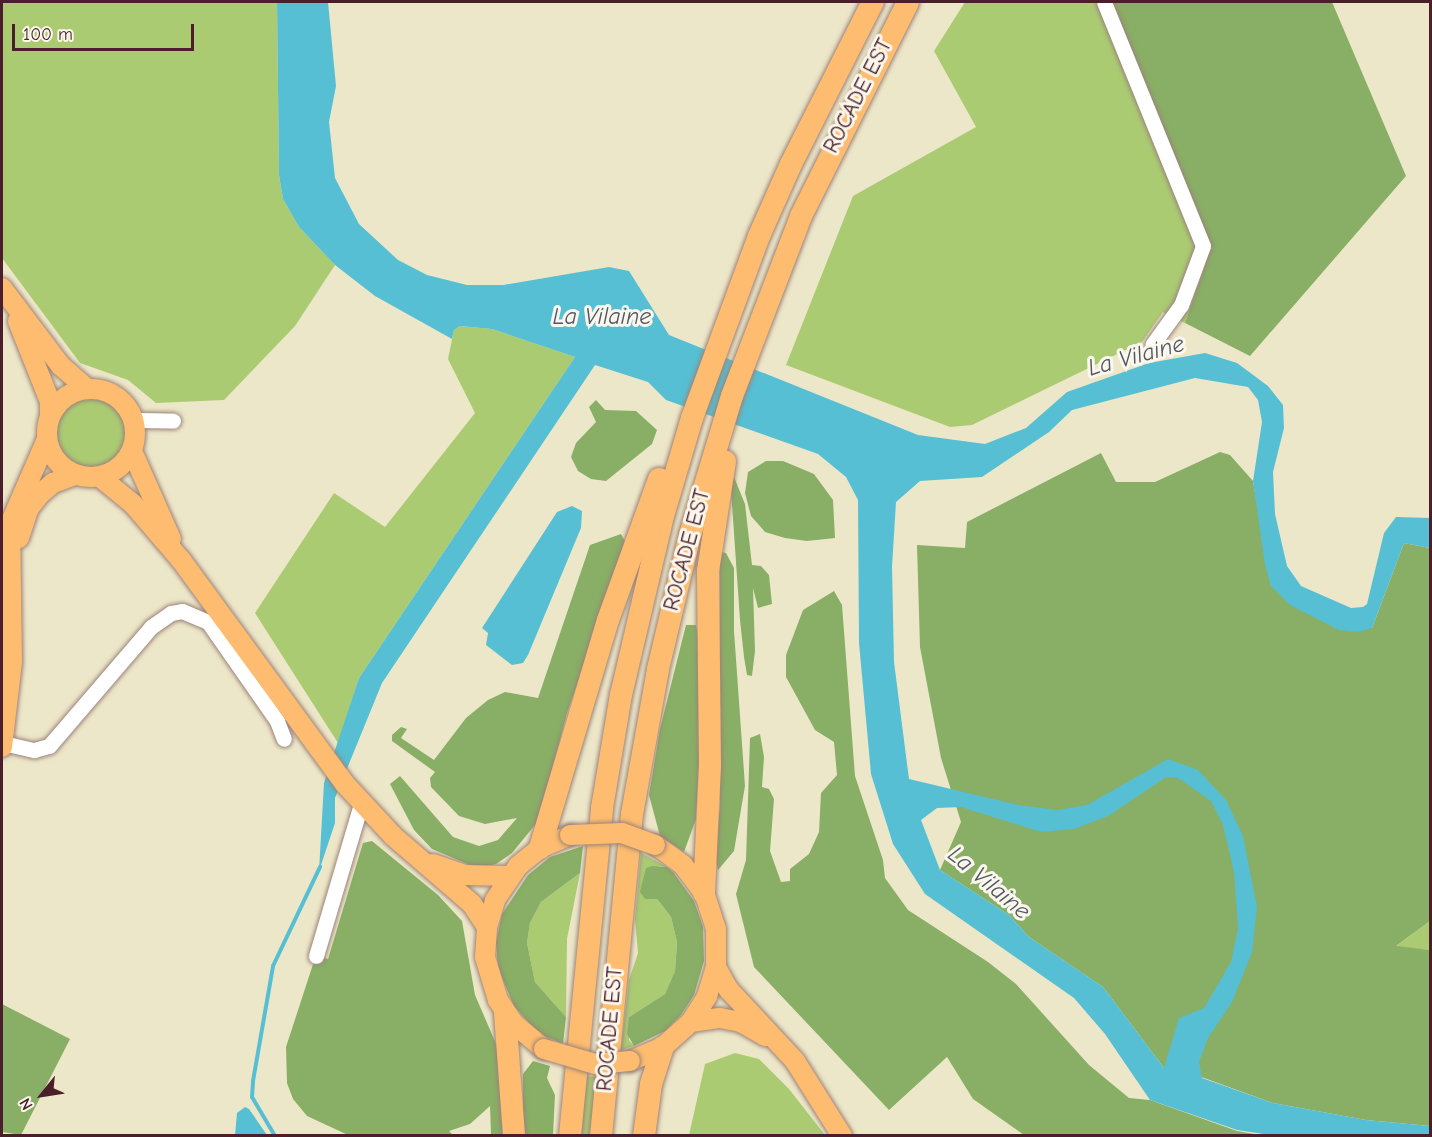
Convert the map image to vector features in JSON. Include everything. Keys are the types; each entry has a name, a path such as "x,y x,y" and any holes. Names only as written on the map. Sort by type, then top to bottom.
{"highway":[{"name":"ROCADE EST","path":"570,1136 602,808 643,592 679,442 692,418 724,327 773,202 839,64 873,2"},
{"name":"ROCADE EST","path":"601,1136 625,870 644,736 672,604 758,338 865,80 908,2"},
{"path":"540,848 608,620 679,442"},
{"path":"704,892 710,766 708,570 720,454"},
{"path":"506,1013 514,1136"},
{"path":"644,1136 651,1084 663,1047"}],"main road":[{"path":"5,294 61,366 87,389"},
{"path":"2,745 12,662 10,524 47,439 50,415 50,402 5,294"},
{"path":"50,415 65,397 87,389 111,393 121,400 134,420 132,451 181,560"},
{"path":"47,439 56,461 75,475"},
{"path":"100,477 124,463 132,451"},
{"path":"11,585 16,547 29,508 52,483 75,475 100,477 133,504 181,560 345,783 419,858 472,904 487,927"},
{"path":"622,833 655,845 683,865 704,892 716,929 716,967 707,996 691,1022 663,1047 630,1060 577,1061 544,1049 523,1033 506,1013 488,972 487,927 495,900 509,876 540,848 570,835 622,833"},
{"path":"419,858 465,875 509,876"},
{"path":"716,967 729,990 795,1060 842,1136"},
{"path":"691,1022 720,1018 741,1022 756,1029 795,1060"}],"street":[{"path":"1104,2 1203,246 1181,305 1152,345"},
{"path":"134,420 173,421"},
{"path":"2,745 34,750 49,746 151,627 171,613 182,611 208,622 277,721 284,739"},
{"path":"316,956 362,801"}],"green space":[{"path":"2,2 277,2 279,175 283,199 299,227 335,265 295,326 224,400 156,403 128,380 80,363 2,258"},
{"path":"965,2 1111,2 1206,243 1204,268 1185,323 1163,312 1142,342 972,425 950,427 786,365 853,196 976,127 934,51"},
{"path":"1111,2 1332,2 1406,176 1250,356 1185,323 1204,268 1206,243"},
{"path":"460,326 492,329 575,357 359,678 338,743 255,613 334,493 385,527 475,413 448,359 454,330"},
{"path":"91,397 104,400 116,407 123,419 126,432 123,445 116,457 104,464 91,467 78,464 66,457 59,445 56,432 59,419 66,407 78,400"},
{"path":"596,400 605,410 636,411 657,430 652,444 606,481 591,479 578,471 571,457 576,443 596,422 589,407"},
{"path":"1220,452 1230,455 1253,481 1271,586 1372,628 1404,543 1430,548 1430,921 1396,946 1430,950 1430,1126 1366,1120 1273,1103 1204,1078 1164,1068 1103,987 1029,937 1009,915 940,870 961,822 941,758 920,647 917,545 965,548 967,522 1101,453 1116,482 1155,482"},
{"path":"766,461 783,461 814,474 833,500 835,538 807,541 765,532 751,516 745,493 748,472"},
{"path":"734,477 745,504 752,565 761,566 769,575 772,604 758,608 753,588 755,651 752,676 747,675 740,620 731,490"},
{"path":"621,534 627,545 567,713 539,820 512,853 496,864 477,868 432,849 414,830 390,784 400,776 453,837 479,846 498,840 517,818 485,824 459,816 431,787 430,778 435,772 392,741 392,735 401,727 407,729 401,738 434,760 466,718 488,700 505,692 538,698 590,545"},
{"path":"720,552 726,553 734,568 734,631 745,786 734,851 718,870 714,852 720,808"},
{"path":"834,591 842,605 855,776 883,860 885,878 908,910 988,962 1016,984 1089,1065 1129,1098 1150,1100 1237,1131 1260,1135 1024,1135 973,1099 947,1057 889,1110 754,967 736,894 746,860 750,738 760,734 764,757 762,787 769,789 774,799 770,851 781,882 790,881 790,869 809,854 819,832 821,793 837,775 834,742 815,730 786,677 786,655 803,610"},
{"path":"686,625 696,625 698,636 700,743 696,819 684,852 660,836 649,795 660,729"},
{"path":"372,841 438,895 462,921 475,995 497,1046 503,1135 491,1135 490,1106 470,1124 449,1131 453,1135 348,1135 307,1116 293,1099 287,1083 286,1047 316,955 328,959 363,843"},
{"path":"583,846 580,873 541,902 530,923 527,943 535,982 566,1017 563,1044 538,1033 514,1006 498,968 496,942 502,914 528,875 550,857"},
{"path":"641,853 667,867 659,866 657,899 671,917 677,942 675,971 665,994 629,1017 629,1040 634,1046 621,1050 629,980 638,953 635,919"},
{"path":"667,867 673,872 694,901 703,927 704,961 694,995 681,1015 665,1031 634,1046 627,1034 629,1017 665,994 675,971 677,942 671,917 657,899 645,899 640,892 646,868"},
{"path":"580,873 567,939 566,1017 535,982 527,943 530,923 541,902"},
{"path":"1430,921 1430,950 1395,947"},
{"path":"2,1004 70,1039 21,1135 2,1132"},
{"path":"735,1053 759,1059 789,1089 825,1135 689,1135 705,1064"},
{"path":"533,1061 550,1066 547,1078 555,1095 553,1135 523,1135 523,1074"},
{"path":"584,1076 596,1077 592,1135 578,1136"}],"water":[{"name":"La Vilaine","path":"277,2 328,2 336,86 329,122 335,178 359,224 398,260 427,275 467,285 503,285 609,267 629,271 669,335 918,435 985,444 1026,428 1067,392 1149,363 1205,353 1237,363 1268,386 1283,405 1284,428 1273,472 1275,514 1287,566 1301,586 1351,608 1363,607 1367,604 1384,533 1396,517 1430,518 1430,548 1404,543 1372,628 1359,632 1339,630 1290,605 1271,586 1265,565 1253,481 1262,422 1258,400 1248,387 1195,378 1072,410 1049,432 982,477 920,481 896,502 892,567 894,662 909,779 1018,805 1057,810 1087,805 1168,759 1198,770 1226,800 1243,836 1257,907 1252,952 1232,1002 1208,1038 1199,1062 1202,1078 1273,1103 1366,1120 1430,1126 1430,1135 1270,1135 1237,1130 1150,1100 1105,1034 1074,998 925,894 893,844 871,774 859,643 858,500 846,477 818,454 666,400 648,382 595,365 382,683 335,798 335,823 319,871 324,783 359,678 575,357 492,329 460,326 454,330 452,339 375,296 335,265 299,227 283,199 279,175","holes":["1166,777 1178,778 1211,801 1223,825 1234,872 1238,928 1231,962 1204,1008 1179,1018 1164,1068 1103,987 1029,937 1009,915 940,870 921,820 937,808 961,807 1041,832 1074,829 1108,816"]},
{"path":"572,506 582,511 581,528 528,655 523,663 512,665 486,645 488,633 482,628 557,512"},
{"path":"245,1107 249,1109 267,1135 235,1135 237,1113"}],"waterway":[{"path":"275,1136 252,1097 253,1081 273,966 320,867"}]}
